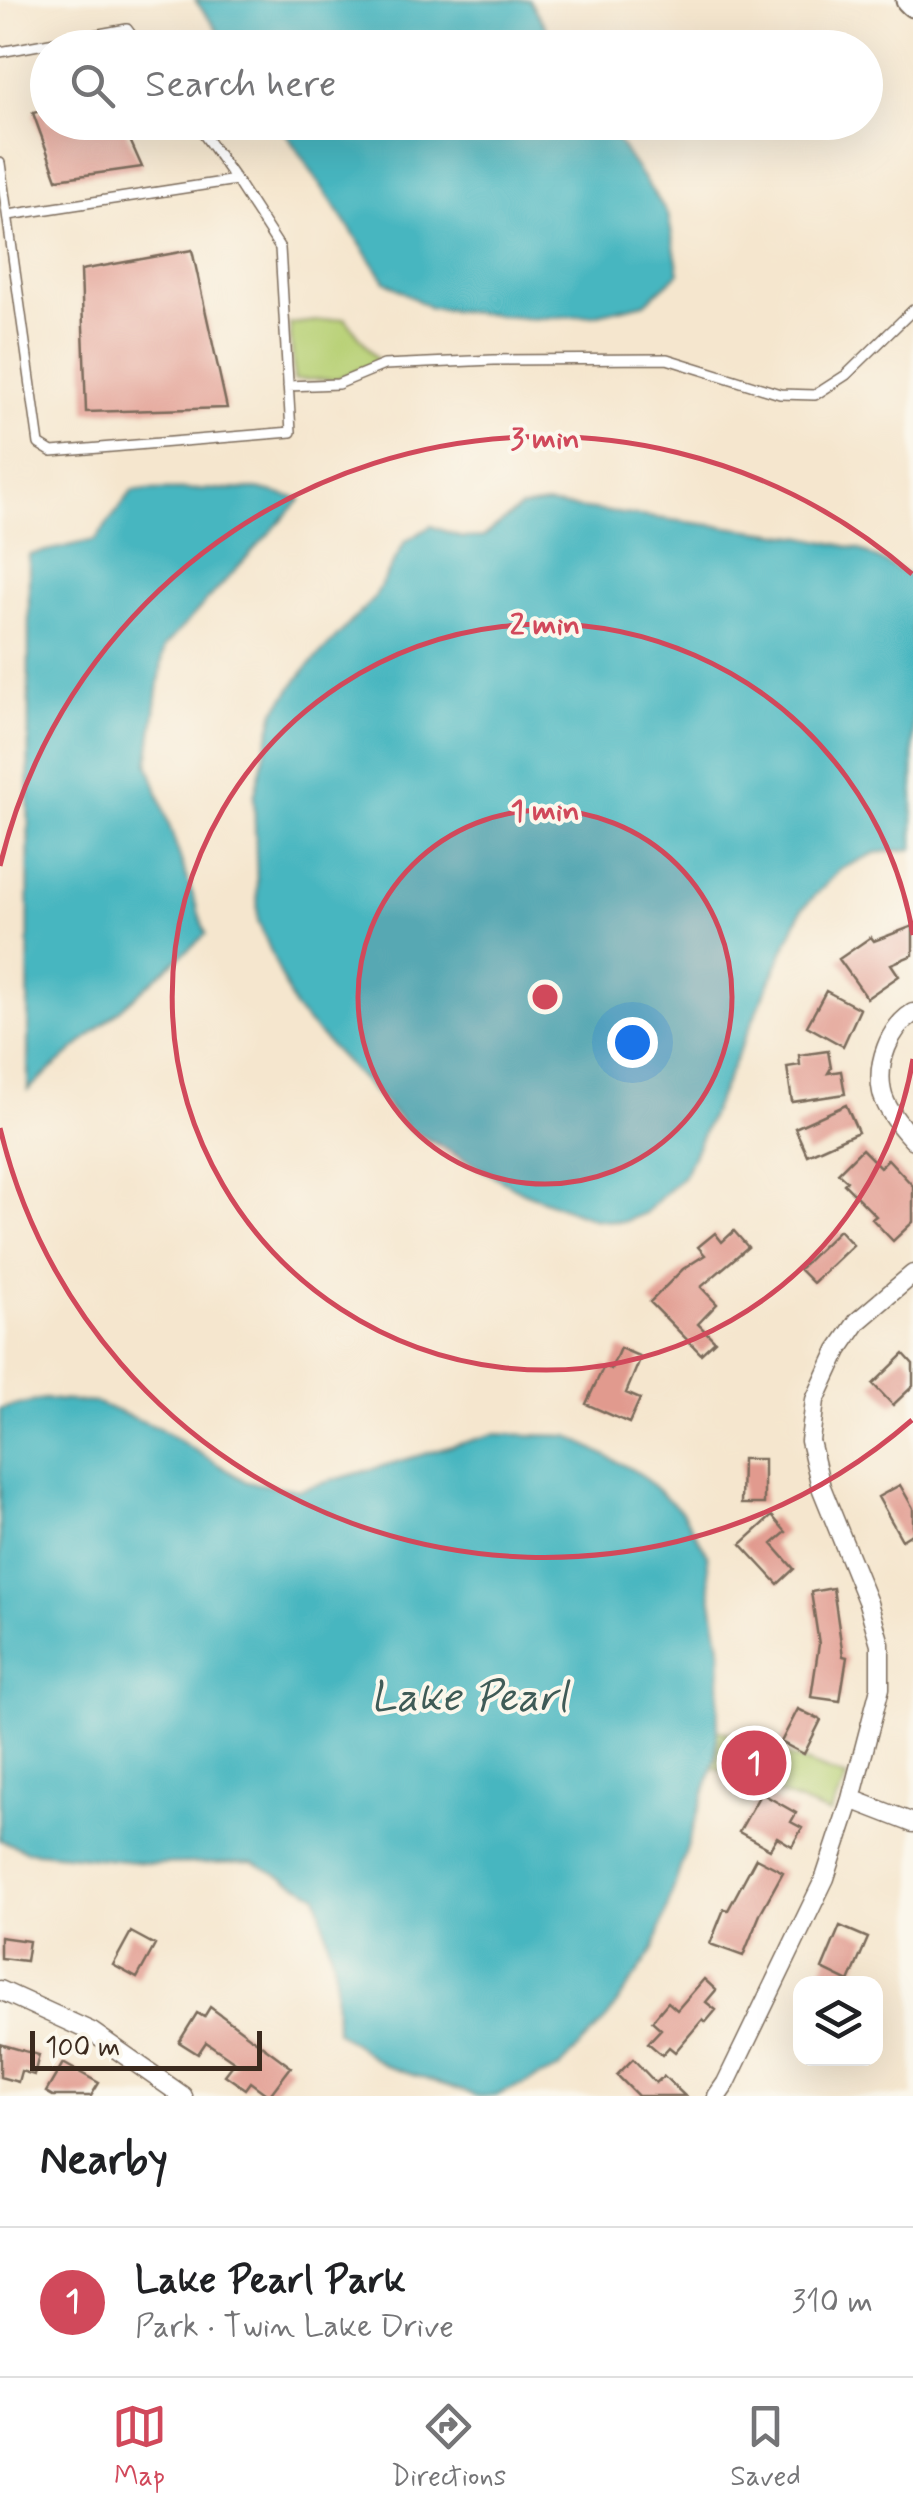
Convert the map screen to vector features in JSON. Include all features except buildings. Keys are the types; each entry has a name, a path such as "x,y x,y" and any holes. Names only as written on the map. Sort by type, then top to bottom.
{"street":[{"path":"913,1013 890,1036 882,1064 882,1094 913,1140"},
{"path":"717,2096 824,1878 851,1799 880,1688 880,1644 821,1486 810,1441 815,1400 838,1350 858,1321 911,1280"},
{"path":"851,1799 913,1823"},
{"path":"0,1990 92,2032 183,2096"}],"lane":[{"path":"0,52 30,47"},
{"path":"0,163 39,444 52,452 291,432 280,248 208,140"},
{"path":"10,215 236,180"},
{"path":"288,386 338,384 384,365 667,358 780,394 814,395 846,376 913,310"}],"green space":[{"path":"345,318 379,362 336,379 294,380 290,324"},
{"path":"678,1714 847,1778 830,1814 664,1748"}],"water":[{"path":"195,0 529,0 548,30 217,30"},
{"path":"290,140 617,140 668,214 679,273 645,303 594,315 531,319 430,308 385,281"},
{"path":"257,489 301,499 164,647 148,763 206,934 28,1090 29,555 95,540 133,490"},
{"path":"546,504 804,537 859,549 913,578 913,849 875,853 841,869 802,909 685,1174 645,1213 623,1222 593,1219 523,1192 408,1128 295,1009 258,921 254,797 275,711 304,671 374,598 405,542 431,526 463,538 483,537 520,508"},
{"name":"Lake Pearl","path":"44,1399 97,1403 159,1428 247,1482 299,1490 494,1434 569,1436 640,1474 682,1512 707,1553 721,1652 716,1757 654,1949 608,2017 560,2068 495,2096 478,2096 385,2066 336,2031 335,1971 317,1895 253,1862 156,1864 27,1851 0,1840 0,1409"}],"place":[{"name":"Lake Pearl Park","path":"754,1763"}]}
